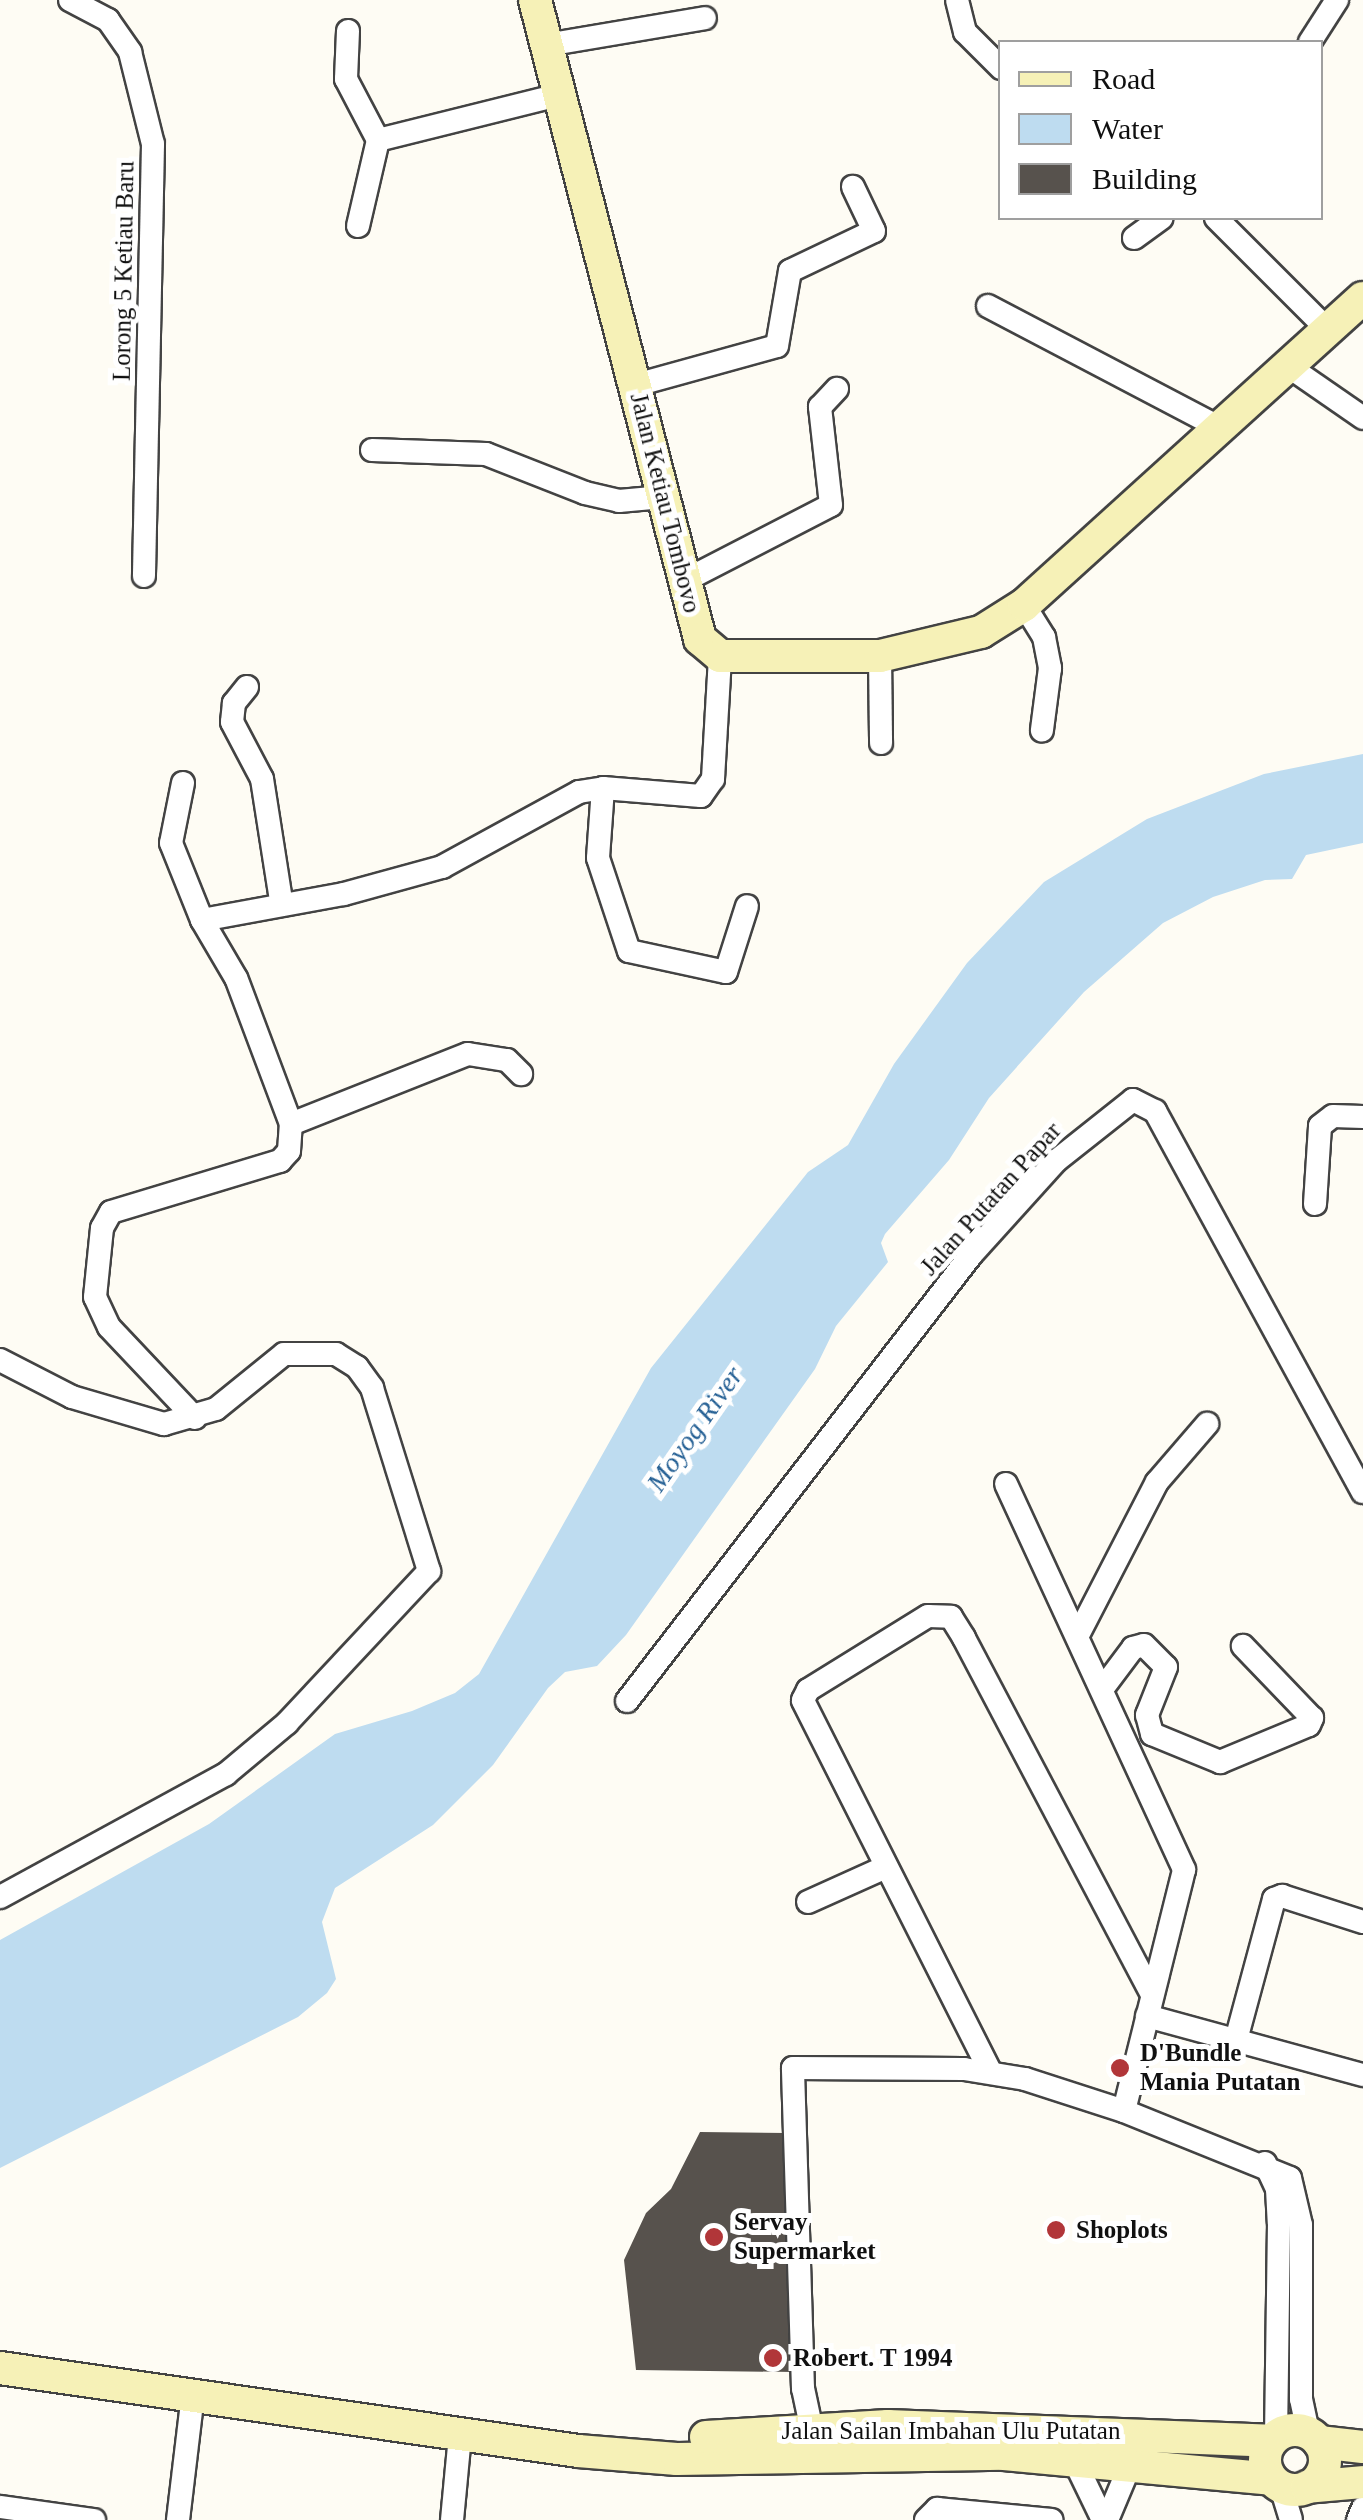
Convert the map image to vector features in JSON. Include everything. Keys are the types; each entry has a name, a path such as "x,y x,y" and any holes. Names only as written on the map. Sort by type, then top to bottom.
{"street":[{"name":"Lorong 5 Ketiau Baru","path":"70,0 108,20 130,52 153,144 144,576"},
{"name":"Jalan Ketiau Tombovo","path":"535,0 700,639 720,656"},
{"path":"957,0 965,32 998,66"},
{"path":"1311,40 1337,0"},
{"path":"546,45 705,18"},
{"path":"348,31 346,80 378,140 358,226"},
{"path":"378,140 559,95"},
{"path":"636,385 777,346 790,271 874,231 854,187"},
{"path":"1134,238 1159,220"},
{"path":"1218,220 1328,330"},
{"path":"202,920 282,901 344,894 442,867 551,804 602,788 689,796 710,790 720,656 880,656 981,632 1024,606 1363,298"},
{"path":"988,306 1218,428"},
{"path":"1288,366 1363,418"},
{"path":"684,581 831,505 820,407 837,389"},
{"path":"372,450 486,454 586,494 618,501 663,497"},
{"path":"1024,606 1044,638 1050,668 1042,730"},
{"path":"880,656 880,743"},
{"path":"248,687 234,703 232,722 262,778 282,901"},
{"path":"182,783 171,844 202,920 236,978 292,1124 288,1151 280,1161 127,1205 110,1212 102,1228 94,1297 109,1327 195,1418"},
{"path":"602,788 600,874 617,903 629,951 726,972 748,906"},
{"path":"292,1124 468,1054 508,1060 521,1074"},
{"name":"Jalan Putatan Papar","path":"628,1701 971,1255 1056,1161 1134,1100 1155,1111 1363,1492"},
{"path":"1316,1204 1320,1126 1333,1116 1363,1117"},
{"path":"0,1360 129,1418 164,1424 195,1418 284,1354 336,1354 358,1367 378,1405 429,1571 286,1723 226,1774 0,1897"},
{"path":"1078,1635 1157,1482 1206,1424"},
{"path":"1006,1484 1184,1870 1124,2111"},
{"path":"990,2071 804,1700 808,1690 939,1612 951,1616 964,1638 1149,2005 1236,2040 1363,2075"},
{"path":"1102,1688 1133,1648 1144,1645 1166,1667 1146,1725 1152,1734 1220,1762 1309,1725 1312,1718 1243,1646"},
{"path":"808,1902 886,1867"},
{"path":"1236,2040 1274,1899 1282,1896 1363,1922"},
{"path":"811,2426 804,2389 792,2068 990,2071 1124,2111 1264,2162 1276,2189 1293,2438 1324,2467 1286,2484"},
{"name":"Jalan Sailan Imbahan Ulu Putatan","path":"0,2368 342,2415 444,2433 677,2459 1004,2454 1131,2463 1286,2484 1363,2482"},
{"path":"178,2520 193,2394"},
{"name":"Jalan Sailan Imbahan Ulu Putatan","path":"633,2453 811,2426 1293,2438 1363,2448"},
{"path":"444,2433 452,2520"},
{"path":"1291,2520 1286,2484 1264,2460 1293,2438"},
{"path":"1075,2462 1105,2520"},
{"path":"1105,2520 1131,2463"},
{"path":"0,2507 94,2520"},
{"path":"1358,2520 1363,2508"},
{"path":"926,2520 937,2509 1050,2520"}],"water":[{"name":"Moyog River","path":"1363,754 1363,843 1306,855 1292,879 1265,880 1213,897 1163,923 1084,992 989,1098 949,1160 885,1234 881,1243 888,1262 836,1326 815,1369 626,1635 597,1666 565,1672 548,1688 493,1765 433,1825 335,1888 322,1922 336,1979 327,1993 298,2017 0,2168 0,1940 209,1824 335,1734 412,1711 455,1693 479,1674 651,1368 808,1172 848,1145 894,1064 967,963 1044,882 1147,819 1264,774"}],"building":[{"name":"Servay Supermarket","path":"700,2132 786,2133 793,2372 636,2370 624,2260 646,2213 671,2189"}],"place":[{"name":"D'Bundle Mania Putatan","path":"1120,2068"},
{"name":"Shoplots","path":"1056,2230"},
{"name":"Servay Supermarket","path":"714,2237"},
{"name":"Robert. T 1994","path":"773,2358"}]}
